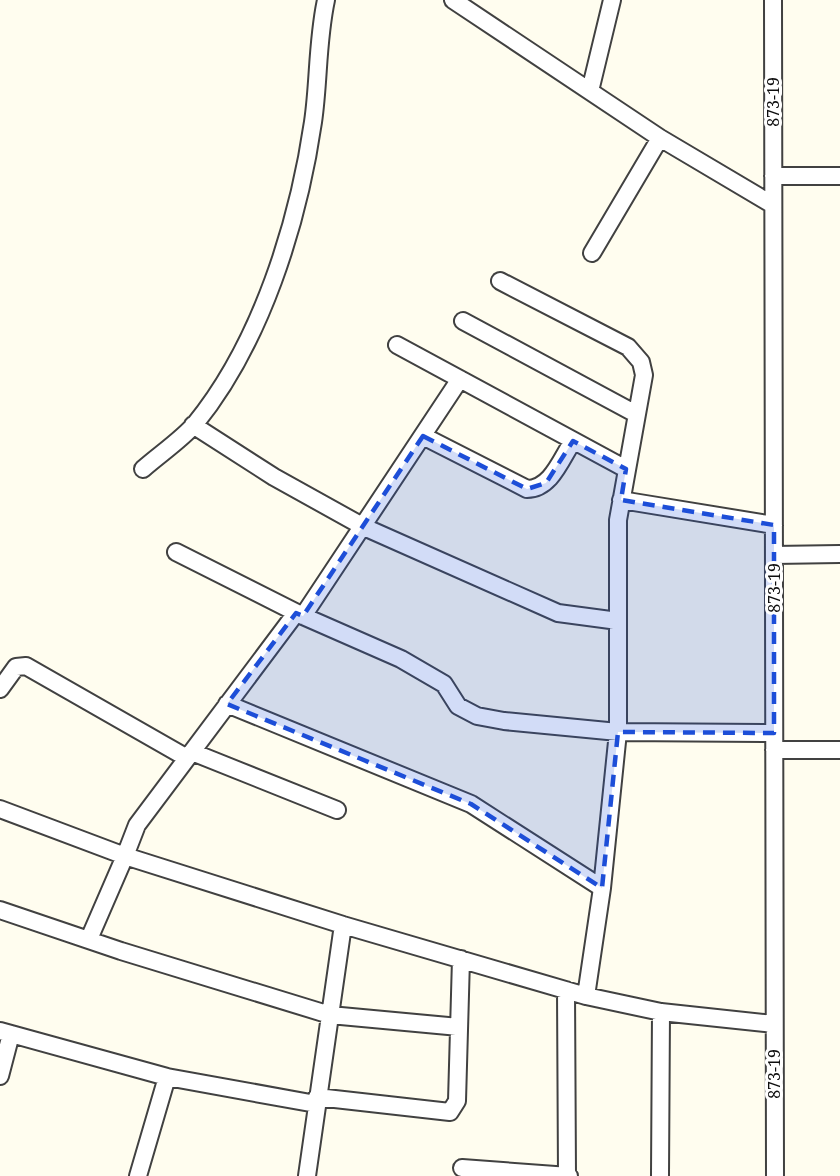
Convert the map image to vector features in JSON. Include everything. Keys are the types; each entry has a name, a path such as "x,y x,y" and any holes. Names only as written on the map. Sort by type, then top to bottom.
{"street":[{"path":"143,468 193,425 232,373 257,318 290,228 305,169 314,119 319,32 326,0"},
{"path":"453,0 471,6 660,138 773,205"},
{"path":"590,91 612,0"},
{"name":"873-19","path":"773,0 775,1176"},
{"path":"592,253 660,138"},
{"path":"773,176 840,176"},
{"path":"500,281 628,347 636,354 644,375 618,520 618,732 602,888 586,996"},
{"path":"464,321 636,414"},
{"path":"397,345 626,470"},
{"path":"89,939 137,825 364,527 460,379"},
{"path":"193,425 274,477 364,527 558,613 618,621"},
{"path":"423,436 527,489 537,489 546,483 573,441"},
{"path":"621,500 774,525"},
{"path":"176,552 299,614 426,673 444,684 458,706 477,716 504,721 618,732 774,742 840,750"},
{"path":"774,555 840,554"},
{"path":"0,689 16,667 26,666 189,755 337,810"},
{"path":"227,704 471,804 602,888"},
{"path":"0,809 125,856 343,925 586,996 661,1012 774,1024"},
{"path":"0,910 330,1015 459,1027"},
{"path":"308,1176 343,925"},
{"path":"0,1076 6,1033 167,1077 317,1101 450,1112 457,1101 460,959"},
{"path":"462,1168 568,1176 566,990"},
{"path":"660,1176 661,1012"},
{"path":"138,1176 167,1077"}],"highlighted area":[{"path":"423,436 527,489 546,483 573,441 626,469 621,500 774,525 774,733 618,732 602,888 471,804 227,704 296,613 303,616"}]}
